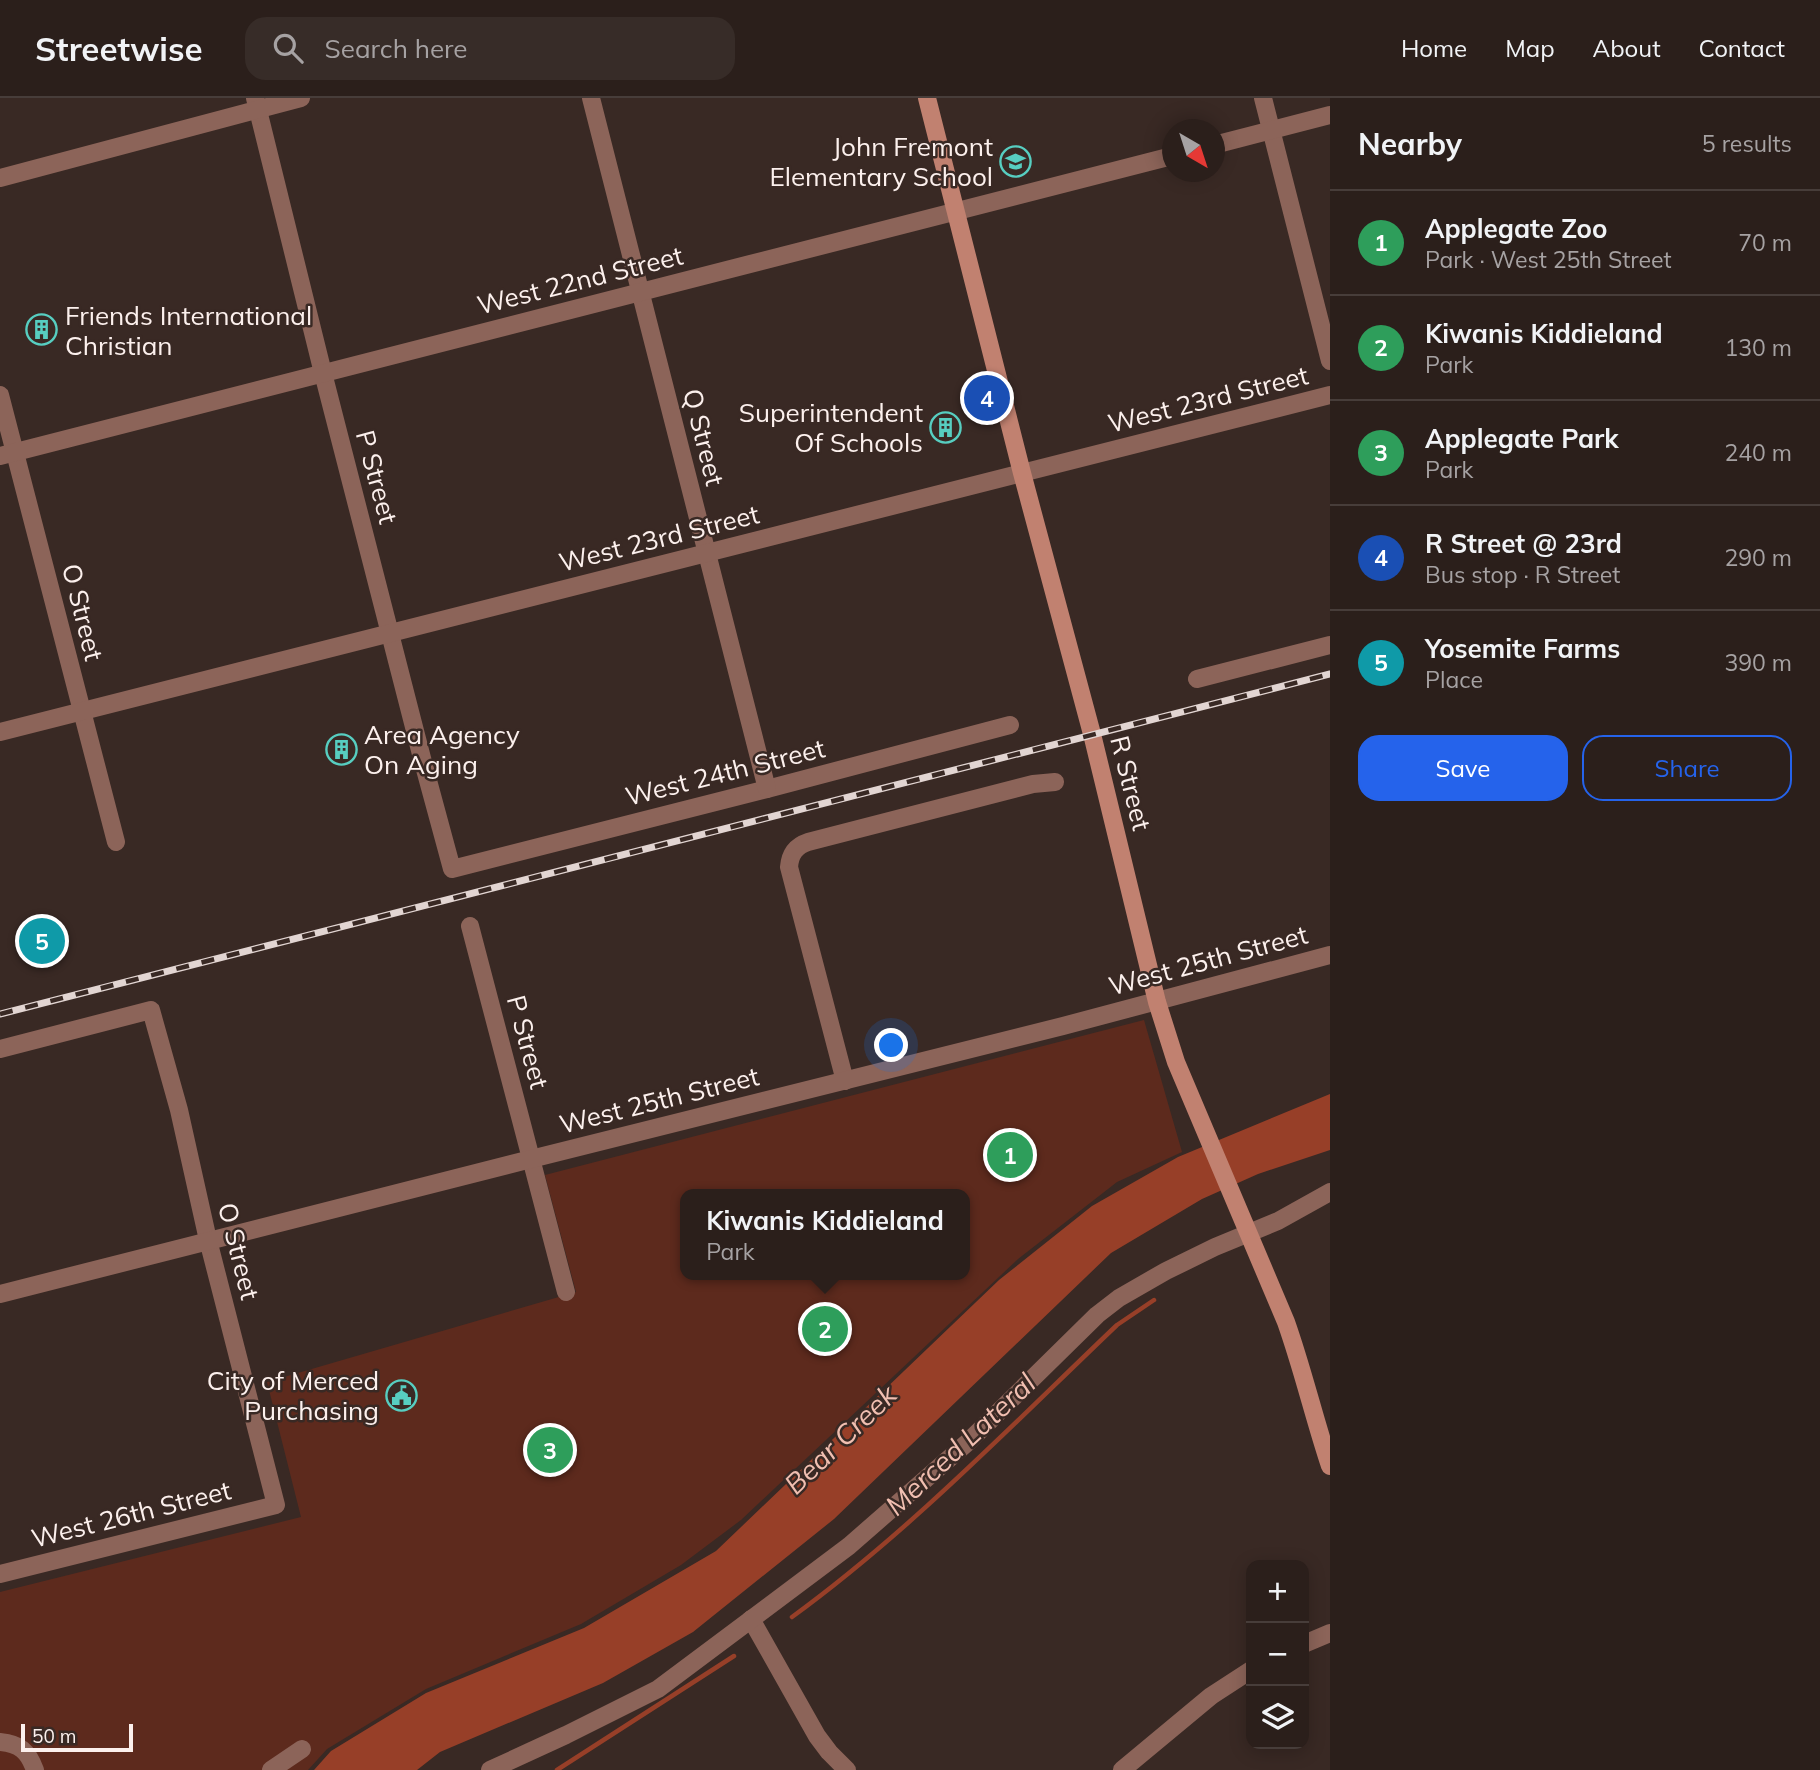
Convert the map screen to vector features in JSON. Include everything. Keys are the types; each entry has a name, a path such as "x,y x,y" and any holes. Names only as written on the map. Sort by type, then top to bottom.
{"street":[{"path":"0,178 257,104 301,98"},
{"name":"Q Street","path":"590,98 767,789"},
{"name":"R Street","path":"927,98 1022,473 1092,734 1157,1002 1176,1062 1295,1346 1330,1466"},
{"path":"1263,98 1330,361"},
{"name":"P Street","path":"257,104 323,373 452,869"},
{"path":"1225,142 1330,115"},
{"name":"West 22nd Street","path":"7,454 1162,159"},
{"name":"O Street","path":"0,395 7,454 82,711 116,842"},
{"name":"West 23rd Street","path":"0,732 1330,395"},
{"path":"1197,679 1330,645"},
{"name":"West 24th Street","path":"452,869 1010,725"},
{"path":"845,1081 789,867 794,851 808,842 1033,784 1055,782"},
{"name":"P Street","path":"470,926 566,1292"},
{"name":"West 25th Street","path":"0,1294 1157,1002 1330,955"},
{"name":"O Street","path":"0,1049 151,1010 180,1110 208,1240 276,1506"},
{"path":"490,1770 658,1689 849,1546 968,1442 1097,1315 1119,1298 1166,1271 1278,1221 1330,1192"},
{"name":"West 26th Street","path":"0,1574 276,1506"},
{"path":"751,1619 817,1736 847,1770"},
{"path":"1309,1642 1330,1633"},
{"path":"1122,1770 1211,1696 1246,1673"},
{"path":"0,1742 12,1743 21,1748 31,1758 35,1770"},
{"path":"271,1770 302,1749"}],"shaded area":[{"path":"1144,1020 1182,1152 1117,1182 1018,1259 741,1520 681,1565 581,1624 426,1689 327,1749 308,1770 0,1770 0,1592 301,1517 267,1382 576,1292 545,1175"}],"water":[{"name":"Bear Creek","path":"1330,1094 1330,1150 1258,1174 1202,1199 1111,1253 834,1519 693,1632 603,1683 440,1752 417,1770 314,1770 331,1751 426,1693 584,1628 716,1551 999,1280 1092,1206 1178,1157"}],"waterway":[{"name":"Merced Lateral","path":"792,1617 836,1584 919,1513 1117,1325 1154,1300"},
{"name":"Merced Lateral","path":"557,1770 734,1656"}],"railway":[{"path":"0,1014 1330,674"}],"place":[{"name":"John Fremont Elementary School","path":"1016,161"},
{"name":"Friends International Christian","path":"42,330"},
{"name":"R Street @ 23rd","path":"987,398"},
{"name":"Superintendent Of Schools","path":"946,427"},
{"name":"Area Agency On Aging","path":"341,749"},
{"name":"Yosemite Farms","path":"42,941"},
{"name":"Applegate Zoo","path":"1010,1155"},
{"name":"Kiwanis Kiddieland","path":"825,1329"},
{"name":"City of Merced Purchasing","path":"402,1395"},
{"name":"Applegate Park","path":"550,1450"}]}
